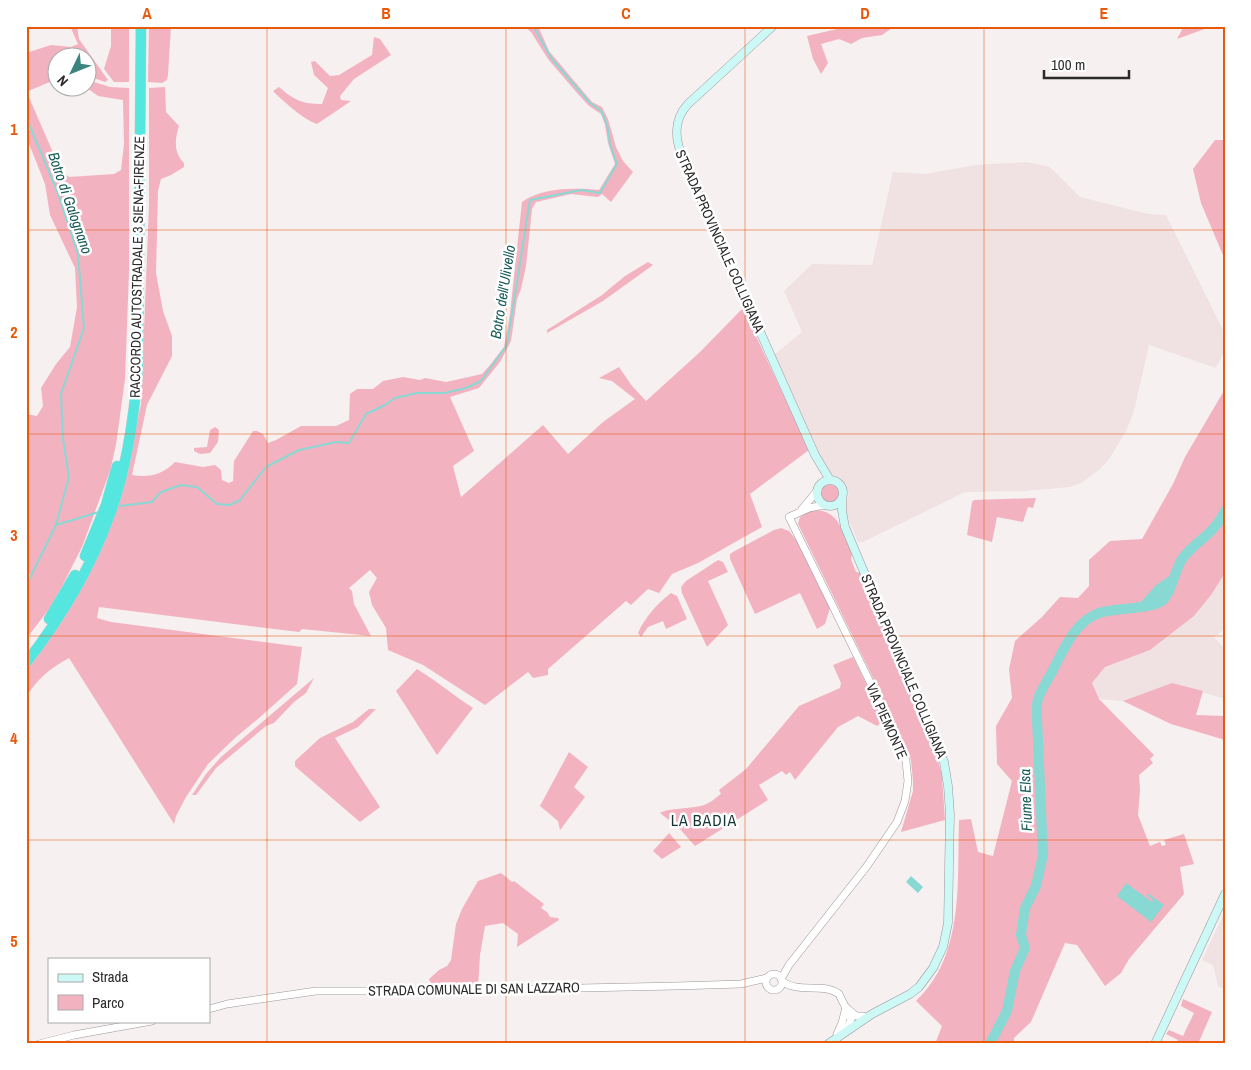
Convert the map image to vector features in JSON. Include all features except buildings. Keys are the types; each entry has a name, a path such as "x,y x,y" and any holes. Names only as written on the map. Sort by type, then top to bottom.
{"highway":[{"name":"RACCORDO AUTOSTRADALE 3 SIENA-FIRENZE","path":"26,652 56,610 85,555 106,505 122,442 131,366 135,26"},
{"name":"RACCORDO AUTOSTRADALE 3 SIENA-FIRENZE","path":"26,662 72,597 102,536 110,515 125,459 134,409 138,368 141,26"}],"main road":[{"name":"STRADA PROVINCIALE COLLIGIANA","path":"773,26 688,104 679,116 676,136 679,150 815,455 830,480"},
{"name":"STRADA PROVINCIALE COLLIGIANA","path":"815,455 818,471 818,488"},
{"path":"830,480 837,482 842,488 842,511 845,527 839,518 818,500 818,488 822,483 830,480"},
{"path":"825,506 834,506 842,499"},
{"name":"STRADA PROVINCIALE COLLIGIANA","path":"845,527 940,750 946,770 949,798 948,915 944,944 933,968 921,985 910,994 852,1025"},
{"path":"1155,1044 1225,894"},
{"name":"STRADA PROVINCIALE COLLIGIANA","path":"831,1040 863,1016 872,1014"}],"street":[{"path":"800,511 818,488"},
{"path":"800,511 812,507 825,506"},
{"name":"VIA PIEMONTE","path":"780,978 892,832 904,806 908,782 906,764 900,744 789,517 800,511"},
{"path":"780,978 781,986 773,989 766,983 770,975 780,978 787,985 836,991 841,996 852,1025"},
{"name":"STRADA COMUNALE DI SAN LAZZARO","path":"210,1009 228,1004 316,991 438,991 741,984 767,978"},
{"name":"STRADA COMUNALE DI SAN LAZZARO","path":"741,984 773,989 796,987"},
{"path":"846,1007 855,1015 863,1016"},
{"path":"831,1040 846,1007"},
{"path":"39,1044 74,1035 146,1022"}],"shaded area":[{"path":"1027,162 1050,167 1080,197 1148,214 1166,215 1224,332 1225,350 1216,368 1149,345 1134,411 1126,431 1109,459 1099,470 1081,483 1070,487 1024,491 965,492 863,542 858,542 845,507 849,494 838,477 831,474 824,465 774,355 802,332 784,291 812,264 872,265 893,172 925,174 976,165"},
{"path":"1225,573 1225,629 1214,637 1225,649 1225,699 1172,683 1123,701 1099,699 1092,683 1105,667 1150,650 1194,616 1211,595"},
{"path":"1225,911 1225,990 1218,986 1213,965 1202,960"}],"green space":[{"path":"70,26 77,26 79,39 85,48 48,48 48,83 26,92 26,53 51,45 71,47 78,44"},
{"path":"111,26 129,26 129,82 114,82 104,69 111,46"},
{"path":"149,26 171,26 168,75 167,80 162,83 148,82"},
{"path":"524,26 538,26 549,51 592,102 602,107 608,119 616,147 623,161 633,172 611,202 602,194 598,197 571,194 536,202 532,209 526,266 517,299 511,341 500,362 479,388 450,397 474,451 453,466 461,497 543,425 568,454 603,422 635,399 612,381 599,378 619,367 632,386 646,401 700,352 743,308 809,450 750,494 762,527 698,563 672,574 659,593 648,589 631,605 626,601 548,669 548,675 533,678 528,672 485,705 423,665 388,650 386,628 372,605 369,592 377,578 370,570 349,588 352,591 354,604 371,636 302,629 299,632 99,607 97,618 111,622 302,647 297,684 208,764 186,797 174,824 69,658 44,675 34,685 26,698 26,670 35,660 104,542 115,515 126,475 141,404 149,206 149,88 165,87 166,112 179,126 176,145 184,167 161,179 158,191 156,273 163,311 172,336 172,356 147,405 132,475 144,476 160,473 175,462 203,467 215,465 221,470 222,480 229,483 233,481 234,461 253,431 263,434 268,443 301,426 336,426 349,420 350,394 357,389 373,389 383,381 403,377 420,380 425,378 446,382 482,374 504,347 510,314 522,202 530,197 549,191 569,189 599,190 615,164 601,114 589,106 577,93 548,59 531,32"},
{"path":"850,26 895,26 882,35 862,38 851,44 839,39 821,44 828,63 821,74 813,59 807,36"},
{"path":"1184,26 1225,26 1225,29 1210,27 1177,39"},
{"path":"374,37 380,39 391,55 354,79 340,96 341,100 351,101 317,124 288,105 273,91 279,87 299,100 322,104 328,88 314,75 311,62 315,61 330,76 339,75 372,55"},
{"path":"98,66 108,80 105,82 98,80"},
{"path":"98,83 110,87 129,88 129,272 125,379 116,445 110,471 82,547 53,604 26,639 26,414 37,416 43,406 41,388 56,364 70,347 77,307 75,268 50,215 45,184 26,136 26,96 28,95 61,171 69,177 114,174 121,170 124,144 123,100 98,96"},
{"path":"1215,140 1225,140 1225,260 1201,203 1193,169"},
{"path":"648,262 653,265 603,301 547,333 547,330 602,295 625,276"},
{"path":"1225,389 1225,573 1211,595 1194,616 1150,650 1105,667 1092,683 1099,699 1154,755 1150,759 1153,763 1139,775 1138,815 1150,846 1160,842 1162,846 1166,845 1164,840 1184,834 1194,864 1180,867 1184,894 1129,959 1121,973 1105,986 1077,945 1065,943 1031,1022 1014,1038 1014,1044 935,1044 942,1026 916,1001 932,983 943,962 951,940 957,892 959,820 971,819 978,852 993,856 1012,781 997,764 996,726 1012,698 1009,669 1015,641 1042,617 1060,597 1078,598 1089,586 1089,560 1110,541 1142,539 1173,484 1185,457"},
{"path":"215,427 219,430 218,442 210,453 200,454 194,451 194,448 207,447 210,430"},
{"path":"830,483 837,486 840,493 837,500 830,503 823,500 820,493 823,486"},
{"path":"1036,498 1033,508 1028,507 1023,522 997,517 992,542 967,535 972,502 974,500"},
{"path":"812,510 821,511 835,518 846,538 856,572 862,573 935,748 942,776 945,820 901,832 913,791 911,760 897,727 798,524 800,517"},
{"path":"781,528 789,531 797,541 830,608 825,624 817,629 800,593 755,614 730,559 730,554 733,552"},
{"path":"718,560 723,562 728,572 708,581 728,625 707,647 681,587 686,581"},
{"path":"671,593 677,596 687,619 666,629 663,621 648,627 641,637 638,633 644,621"},
{"path":"853,657 884,720 877,726 858,716 838,727 795,780 790,772 786,775 782,771 759,785 768,800 695,846 678,827 660,813 668,810 704,805 721,794 719,790 746,769 799,706 840,688 841,683 833,665"},
{"path":"417,669 473,708 437,755 396,691"},
{"path":"314,678 306,693 294,702 274,723 266,726 216,768 196,795 192,795 206,774 221,757"},
{"path":"1172,683 1203,691 1196,715 1225,716 1225,740 1171,724 1123,701"},
{"path":"369,709 376,709 358,727 335,738 380,807 360,822 297,768 295,761 320,738 353,722"},
{"path":"569,752 588,767 574,787 585,797 560,830 558,821 540,806"},
{"path":"669,833 681,847 662,859 653,851"},
{"path":"501,873 544,904 541,908 550,917 558,918 559,920 517,947 518,934 503,923 485,926 480,955 478,987 432,987 429,979 447,966 451,960 456,924 478,881"},
{"path":"1183,999 1212,1012 1198,1044 1176,1044 1178,1040 1166,1034 1169,1030 1183,1036 1194,1013 1181,1006"}],"water":[{"path":"911,876 923,887 918,893 906,882"},
{"path":"1126,883 1152,902 1153,900 1147,895 1149,894 1164,905 1151,922 1117,896"}],"waterway":[{"name":"Botro dell'Ulivello","path":"120,506 152,502 161,492 181,485 197,487 217,504 230,505 240,500 266,467 299,450 336,442 349,443 366,414 395,398 417,393 444,393 466,388 481,381 507,345 530,200 581,190 600,193 617,164 610,144 607,124 601,111 589,102 552,59 533,26"},
{"name":"Botro di Galognano","path":"26,117 58,193 78,254 84,328 61,394 63,439 69,477 56,525 26,586"},
{"name":"Fiume Elsa","path":"990,1044 1007,1011 1015,971 1025,948 1021,935 1025,908 1036,886 1043,855 1037,711 1039,696 1065,646 1083,623 1099,613 1150,606 1162,601 1168,593 1182,559 1187,552 1216,526 1225,511"},
{"name":"Botro dell'Ulivello","path":"56,525 99,512"},
{"name":"Fiume Elsa","path":"1145,605 1159,589 1172,580"}],"district":[{"name":"LA BADIA","path":"704,820"}]}
